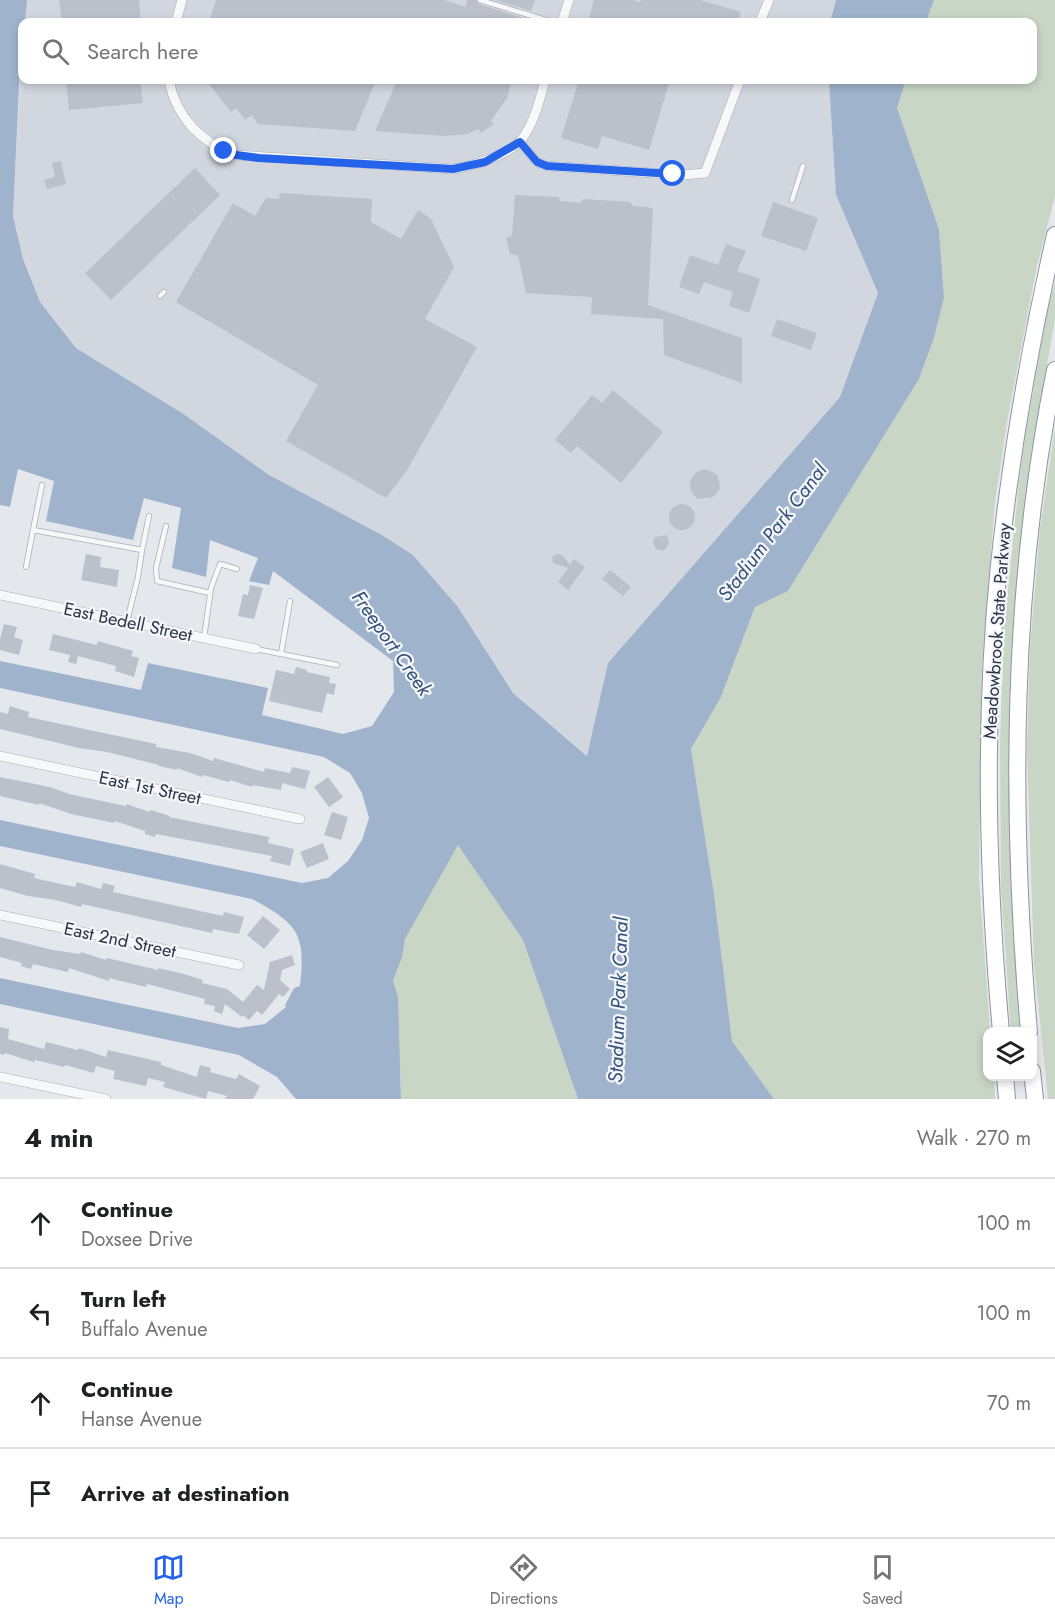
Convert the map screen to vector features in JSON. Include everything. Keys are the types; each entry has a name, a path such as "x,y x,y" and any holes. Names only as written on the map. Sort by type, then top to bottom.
{"highway":[{"name":"Meadowbrook State Parkway","path":"1001,1027 990,882 988,806 991,681 999,567 1012,458 1036,319 1055,235"},
{"name":"Meadowbrook State Parkway","path":"1029,1027 1017,859 1017,734 1023,618 1036,489 1055,370"},
{"path":"1005,1081 1007,1099"},
{"path":"1033,1081 1035,1099"}],"street":[{"path":"177,18 182,0"},
{"path":"563,18 569,0"},
{"path":"762,18 769,0"},
{"path":"170,84 179,110 193,130 209,143 236,155 453,169 485,162 520,142 533,117 544,84"},
{"path":"520,142 537,162 547,166 673,174 705,173 738,84"},
{"name":"East Bedell Street","path":"0,595 256,649"},
{"name":"East 1st Street","path":"0,756 300,819"},
{"name":"East 2nd Street","path":"0,915 239,965"},
{"path":"0,1077 67,1095 106,1099"}],"lane":[{"path":"480,0 539,18"},
{"path":"792,200 803,166"},
{"path":"26,567 42,486"},
{"path":"127,621 149,516"},
{"path":"166,526 156,568 157,581 210,593"},
{"path":"33,530 142,550"},
{"path":"204,638 210,593 220,564 237,569"},
{"path":"281,654 290,601"},
{"path":"256,649 337,665"}],"shaded area":[{"path":"27,0 836,0 831,18 25,18"},
{"path":"20,84 829,84 836,195 878,293 840,397 608,663 588,756 513,693 458,607 413,555 382,535 269,475 182,413 76,348 40,302 23,259 13,216"}],"green space":[{"path":"934,0 1055,0 1055,196 1036,270 1008,416 995,501 982,665 979,879 990,1027 983,1027 983,1081 994,1081 995,1099 774,1099 732,1041 714,894 691,749 721,697 755,607 788,591 919,379 934,338 944,298 939,229 897,108 905,84 1037,84 1037,18 927,18"},
{"path":"1055,282 1055,319 1031,456 1013,627 1009,710 1011,890 1020,1027 1011,1027 1001,887 1000,746 1004,627 1022,455 1046,316"},
{"path":"1055,427 1055,1099 1048,1099 1034,964 1027,751 1030,648 1040,529"},
{"path":"458,844 523,940 578,1099 401,1099 393,981 405,939"}],"water":[{"path":"0,0 27,0 25,18 18,18 19,84 13,216 23,259 40,302 76,348 182,413 269,475 382,535 413,555 458,607 513,693 587,756 608,663 840,397 878,293 836,195 829,84 905,84 897,108 939,229 944,298 934,338 919,379 788,591 755,607 721,697 691,749 714,894 732,1041 774,1099 578,1099 523,940 458,845 405,939 402,957 393,981 398,997 401,1099 296,1099 277,1077 239,1055 0,1004 0,978 238,1028 265,1024 286,1007 294,988 300,986 302,954 296,932 289,924 252,899 0,846 0,820 302,883 328,878 348,861 362,840 369,818 362,793 350,773 324,757 0,688 0,661 141,690 148,663 268,688 262,715 343,734 372,726 394,692 393,661 273,571 269,585 249,581 258,558 210,540 206,577 172,568 181,508 144,498 133,540 46,521 54,481 18,469 10,507 0,505"},
{"path":"836,0 934,0 927,18 831,18"}],"building":[{"path":"59,0 139,0 141,18 61,18"},
{"path":"216,0 444,0 466,7 467,0 476,0 479,4 523,18 210,18"},
{"path":"495,0 535,0 531,11"},
{"path":"594,0 640,2 641,0 700,0 741,12 739,18 589,18"},
{"path":"66,84 141,84 143,103 69,110"},
{"path":"209,84 374,84 355,131 258,124 252,115 245,120 236,108 231,112"},
{"path":"395,84 511,84 507,98 491,121 494,124 481,133 478,129 468,134 444,136 375,131"},
{"path":"578,84 669,84 649,150 602,136 598,149 561,138"},
{"path":"61,161 66,184 47,189 44,180 55,177 52,163"},
{"path":"195,168 220,195 111,300 85,273"},
{"path":"280,193 372,199 371,222 401,239 418,210 431,219 454,267 425,319 477,347 406,472 386,498 286,441 318,385 176,302 233,203 255,216 266,198 279,199"},
{"path":"515,195 559,197 560,201 579,203 584,199 630,202 633,206 653,208 648,305 742,338 742,383 664,355 663,319 591,314 592,297 526,293 518,255 510,254 506,238 512,236"},
{"path":"773,202 818,218 806,251 761,236"},
{"path":"726,244 746,251 737,271 760,279 749,313 729,306 733,292 704,282 699,294 679,287 690,255 718,265"},
{"path":"777,319 817,333 811,350 771,336"},
{"path":"613,390 663,432 621,483 577,446 571,453 555,440 592,395 602,403"},
{"path":"704,469 717,475 719,490 713,497 697,499 691,491 690,481 695,473"},
{"path":"682,504 691,508 695,517 691,526 682,530 673,526 669,517 673,508"},
{"path":"667,535 669,542 667,547 663,551 656,549 653,542 655,537"},
{"path":"86,554 101,557 100,567 119,570 117,587 81,580"},
{"path":"557,554 562,555 570,565 574,559 585,567 568,590 558,582 568,568 553,563 552,557"},
{"path":"610,570 631,587 623,596 602,579"},
{"path":"250,585 263,588 254,619 238,616 243,594 248,595"},
{"path":"4,624 17,627 14,637 23,640 19,655 0,650"},
{"path":"53,634 97,645 98,641 133,651 131,656 139,658 134,677 115,671 116,666 78,656 76,664 68,662 70,655 49,650"},
{"path":"296,667 330,677 329,683 336,684 334,695 327,693 322,713 269,701 276,670 294,674"},
{"path":"10,706 29,712 28,717 156,744 156,747 190,753 213,761 214,758 264,772 265,768 290,773 292,767 310,771 305,789 282,783 281,790 253,785 252,787 230,780 229,782 203,775 202,777 177,768 177,770 0,729 0,712 8,714"},
{"path":"0,777 50,787 69,794 126,806 126,804 169,817 269,837 268,843 294,849 290,866 270,861 272,856 156,834 155,837 145,834 145,831 115,821 114,823 71,814 39,803 39,805 0,796"},
{"path":"328,777 343,797 329,807 314,787"},
{"path":"332,812 348,817 341,840 324,835"},
{"path":"323,843 329,859 307,868 300,852"},
{"path":"0,864 35,874 34,878 75,887 77,882 101,889 103,883 115,886 113,892 223,916 224,912 244,917 239,934 213,929 212,933 82,904 81,907 28,896 0,888"},
{"path":"263,916 280,930 264,949 247,935"},
{"path":"0,937 53,950 80,954 81,952 106,960 107,958 184,974 203,980 202,983 227,989 243,1002 257,985 264,990 270,962 292,955 295,965 282,970 280,980 290,989 283,997 279,994 262,1015 257,1011 249,1020 225,1004 222,1014 214,1011 215,1006 204,1004 205,999 147,984 146,987 109,978 109,981 69,968 68,972 33,964 31,969 21,966 22,963 0,957"},
{"path":"0,1027 9,1029 8,1039 44,1049 46,1042 78,1050 79,1048 106,1057 108,1050 161,1062 161,1065 197,1077 200,1065 211,1068 210,1072 236,1079 239,1074 260,1086 253,1099 225,1099 227,1096 208,1091 206,1099 163,1087 165,1082 148,1078 146,1086 113,1079 115,1071 96,1066 94,1073 65,1065 64,1067 35,1060 34,1062 5,1053 0,1054"}],"route":[{"path":"224,151 259,158 453,169 485,162 520,142 537,162 547,166 673,174"}],"water label":[{"name":"Stadium Park Canal","path":"772,532"},
{"name":"Freeport Creek","path":"392,643"},
{"name":"Stadium Park Canal","path":"618,1000"}]}
